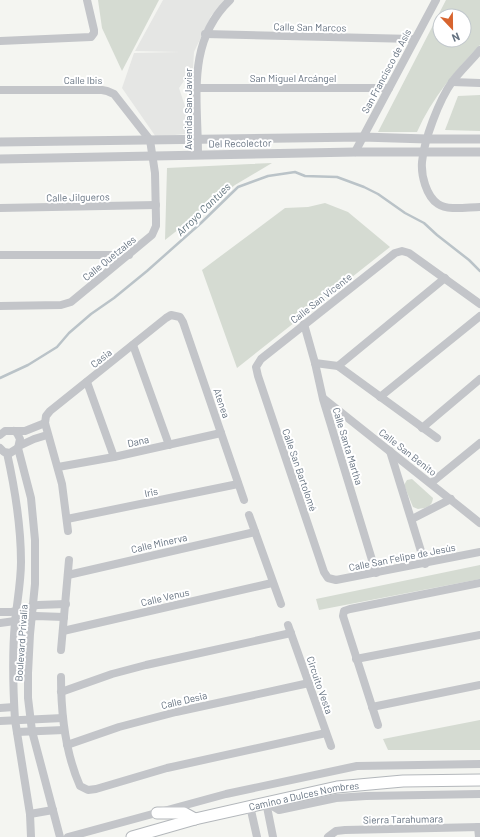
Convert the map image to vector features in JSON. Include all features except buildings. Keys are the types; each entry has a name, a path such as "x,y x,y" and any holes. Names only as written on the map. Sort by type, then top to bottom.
{"main road":[{"name":"Camino a Dulces Nombres","path":"132,837 195,819 314,791 403,781 480,780"},
{"path":"157,813 184,813 195,819"}],"street":[{"path":"0,41 90,37 94,34 87,0"},
{"name":"Avenida San Javier","path":"198,154 198,57 205,34 211,23 230,0"},
{"name":"San Francisco de Asís","path":"355,152 436,0"},
{"name":"Calle San Marcos","path":"205,34 414,39"},
{"path":"480,50 452,82 435,115 423,153 422,163 425,183 429,193 438,204 450,207 480,207"},
{"path":"452,82 480,83"},
{"name":"San Miguel Arcángel","path":"197,88 388,88"},
{"name":"Calle Ibis","path":"0,90 107,91 118,97 150,140 153,155"},
{"name":"Del Recolector","path":"0,142 198,138 362,137 480,139"},
{"name":"Del Recolector","path":"0,159 198,154 480,152"},
{"name":"Calle Quetzales","path":"0,306 66,304 76,299 152,235 156,226 153,155"},
{"name":"Calle Jilgueros","path":"0,208 156,205"},
{"name":"Calle San Vicente","path":"256,367 261,359 395,253 402,251 409,253 445,278"},
{"path":"0,255 129,255"},
{"path":"338,366 445,278 480,304"},
{"name":"Casia","path":"45,423 46,416 50,411 166,318 171,315 176,316"},
{"name":"Atenea","path":"176,316 180,317 183,322 244,500"},
{"path":"380,397 480,316"},
{"name":"Calle Santa Martha","path":"304,324 323,399 376,573"},
{"path":"133,345 169,445"},
{"path":"315,363 338,366 437,438"},
{"name":"Calle San Bartolomé","path":"256,367 324,572 328,578"},
{"path":"422,428 480,379"},
{"path":"87,382 114,457"},
{"name":"Calle San Benito","path":"323,399 480,523"},
{"path":"0,435 5,431 25,431 45,423 63,490 68,531"},
{"name":"Boulevard Privalia","path":"14,431 20,439 19,447 28,482 33,514 36,561 34,605 28,667 30,720 60,837"},
{"name":"Dana","path":"58,467 114,457 221,433"},
{"path":"2,450 13,452 34,439 47,435"},
{"path":"431,483 480,443"},
{"name":"Boulevard Privalia","path":"2,450 19,516 21,546 20,585 15,621 13,672 14,707 30,814 30,837"},
{"path":"390,451 425,564"},
{"name":"Iris","path":"67,519 238,484"},
{"path":"412,519 451,499"},
{"path":"473,517 480,511"},
{"path":"249,515 280,604"},
{"name":"Calle Minerva","path":"68,575 255,532"},
{"name":"Calle San Felipe de Jesús","path":"328,578 336,580 425,564 480,552"},
{"path":"61,650 69,560"},
{"name":"Calle Venus","path":"63,631 272,583"},
{"path":"378,725 343,616 344,611 480,583"},
{"path":"0,612 17,610 34,605 66,604"},
{"path":"0,623 32,617 64,617"},
{"name":"Circuito Vesta","path":"61,692 112,674 290,629 331,746"},
{"path":"356,659 480,635"},
{"path":"61,677 64,730 78,781 83,789 96,789 167,768 326,733"},
{"name":"Calle Desia","path":"67,745 119,727 161,716 309,683"},
{"path":"372,707 480,685"},
{"path":"0,708 14,707"},
{"path":"0,721 63,718"},
{"path":"17,732 64,730"},
{"path":"68,837 226,794 357,766 480,764"},
{"path":"266,802 279,810 336,798 480,794"},
{"path":"266,802 273,837"},
{"path":"250,806 258,837"},
{"path":"30,814 53,810"},
{"path":"479,827 479,837"},
{"name":"Sierra Tarahumara","path":"328,837 336,831 345,830 479,827"}],"shaded area":[{"path":"98,0 159,0 122,71 102,28"},
{"path":"163,0 226,0 211,16 194,52 193,68 179,88 194,133 156,137 122,88 134,53 180,52 135,51"},
{"path":"446,0 480,0 480,45 437,96 417,132 378,132 432,27 432,48 472,48 472,8 442,8"},
{"path":"480,95 480,131 445,130 458,96"},
{"path":"272,163 235,185 165,240 167,168"},
{"path":"325,203 348,212 390,247 237,368 202,270 285,208 308,207"},
{"path":"412,479 433,498 431,503 424,508 418,509 413,507 404,485 407,480"},
{"path":"480,565 480,579 319,610 316,599"},
{"path":"480,720 480,750 388,750 383,739"}],"waterway":[{"name":"Arroyo Cantues","path":"0,378 28,365 57,347 69,333 91,314 114,298 147,271 201,223 238,187 268,176 295,172 305,176 337,177 364,187 378,194 405,213 424,223 480,271"}]}
